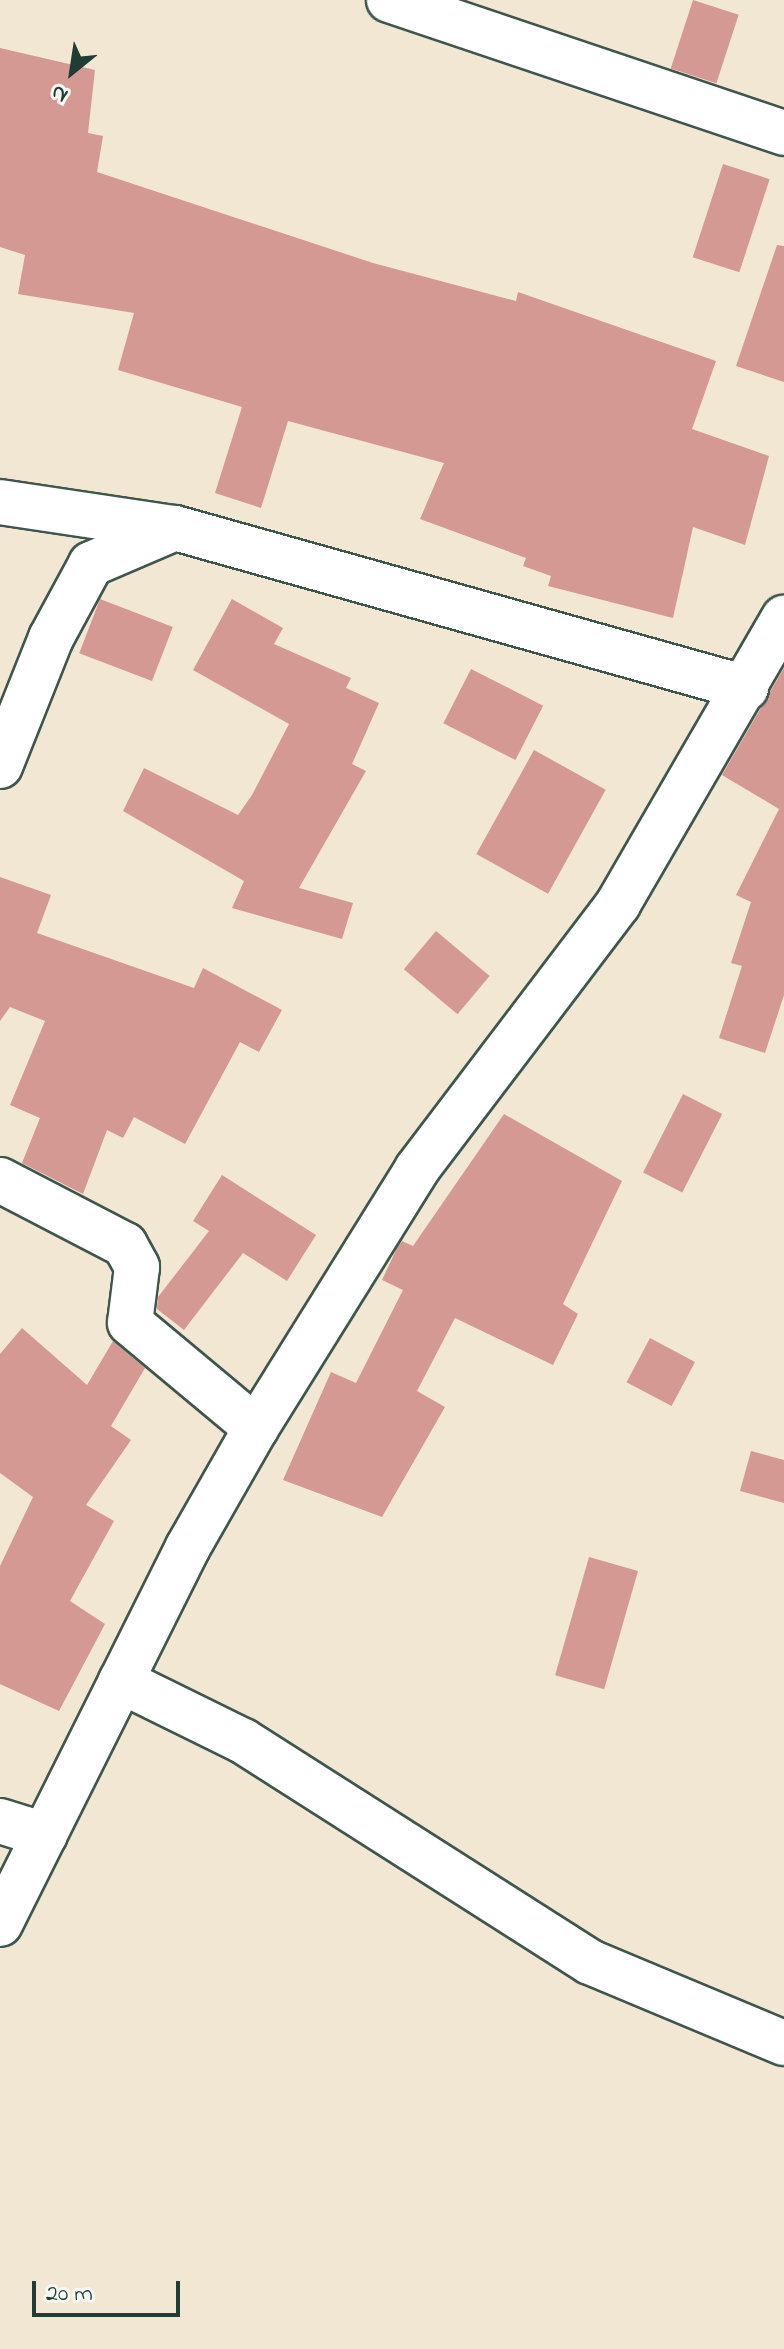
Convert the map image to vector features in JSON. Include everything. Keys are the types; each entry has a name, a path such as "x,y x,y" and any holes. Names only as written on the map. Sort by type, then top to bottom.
{"street":[{"path":"389,0 784,133"},
{"path":"0,502 175,528 746,688"},
{"path":"0,766 51,638 91,564 175,528"},
{"path":"0,1924 121,1681 256,1428 417,1169 618,904 784,618"},
{"path":"0,1180 125,1245 137,1267 130,1323 256,1428"},
{"path":"121,1681 243,1741 590,1962 784,2043"},
{"path":"0,1821 45,1835"}],"building":[{"path":"693,0 739,15 716,83 671,68"},
{"path":"0,48 95,70 88,133 103,136 97,172 373,263 516,301 518,292 716,361 692,429 769,456 745,545 693,527 673,618 548,586 551,576 523,566 526,558 420,519 444,463 288,421 261,508 215,493 242,407 118,370 134,313 18,294 25,255 0,247"},
{"path":"723,164 770,179 739,272 693,257"},
{"path":"777,245 784,246 784,382 736,366"},
{"path":"100,599 173,627 152,681 79,653"},
{"path":"232,599 283,628 274,644 351,678 346,688 379,703 352,764 366,771 299,888 353,903 342,939 232,908 244,881 123,811 144,768 238,815 252,795 289,724 193,670"},
{"path":"784,668 784,995 765,1053 719,1038 742,966 731,963 751,902 736,895 779,809 722,775"},
{"path":"471,669 543,706 515,760 443,723"},
{"path":"534,750 606,790 548,894 476,854"},
{"path":"0,877 51,895 37,933 194,988 203,968 282,1010 259,1052 240,1042 185,1144 134,1117 123,1138 107,1130 83,1194 22,1163 40,1118 10,1105 45,1021 10,1007 0,1021"},
{"path":"436,931 490,976 457,1014 404,969"},
{"path":"683,1094 722,1114 682,1192 643,1172"},
{"path":"504,1114 622,1181 563,1304 578,1314 553,1365 455,1318 417,1391 445,1407 382,1517 283,1480 331,1372 356,1383 403,1290 382,1280 397,1248 402,1241 413,1246"},
{"path":"222,1175 316,1235 287,1281 243,1253 184,1330 157,1309 158,1297 209,1231 193,1221"},
{"path":"22,1328 87,1385 113,1341 145,1368 111,1426 131,1440 86,1505 114,1521 70,1601 105,1624 59,1711 0,1684 0,1566 33,1497 0,1473 0,1354"},
{"path":"650,1338 695,1362 672,1406 627,1382"},
{"path":"751,1451 784,1460 784,1503 740,1491"},
{"path":"589,1557 638,1571 604,1689 555,1675"}]}
